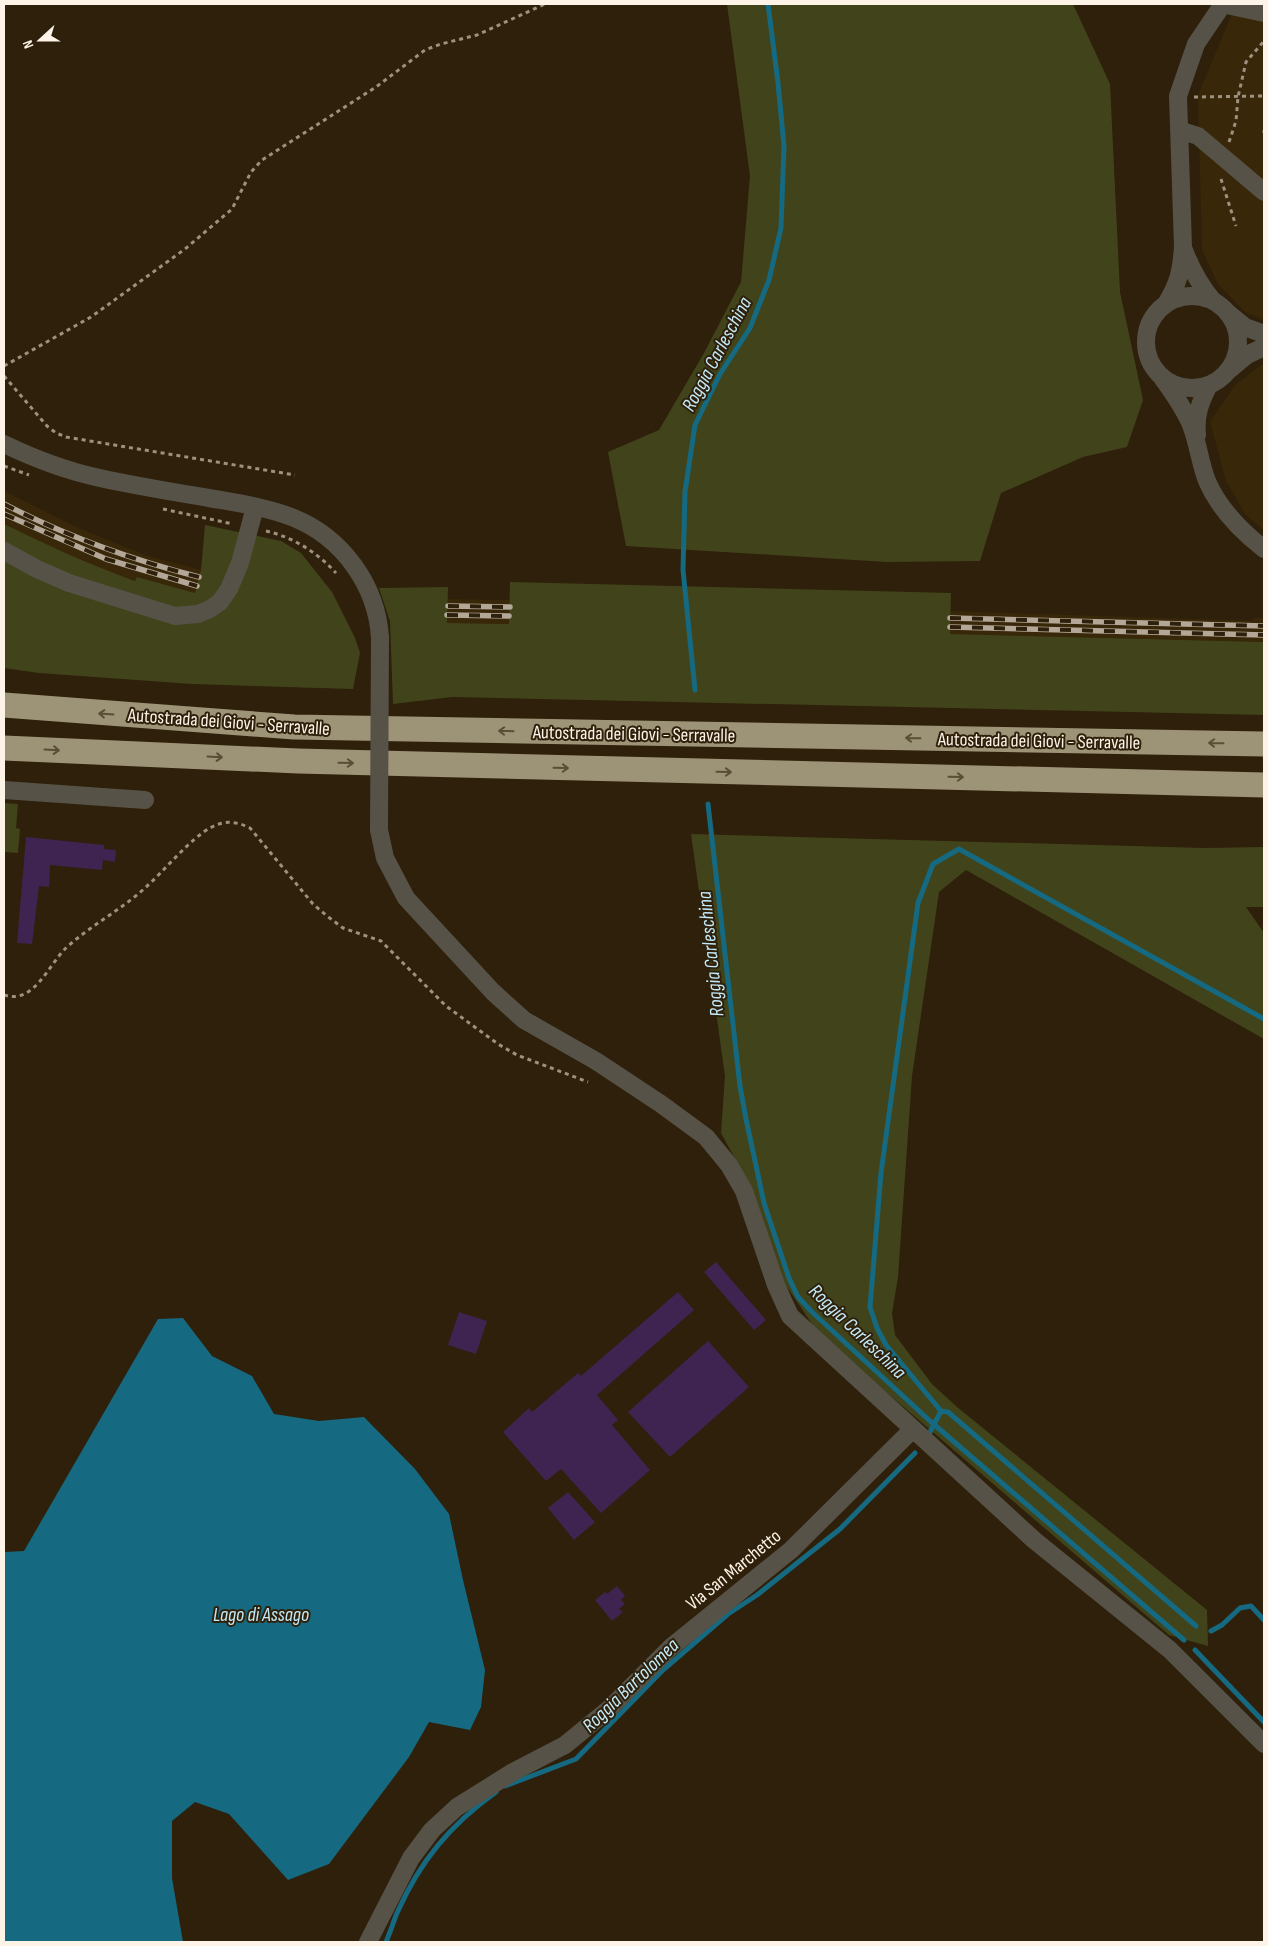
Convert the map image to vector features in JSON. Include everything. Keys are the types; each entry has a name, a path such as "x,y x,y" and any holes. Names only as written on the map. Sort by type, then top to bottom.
{"highway":[{"name":"Autostrada dei Giovi - Serravalle","path":"4,706 294,727 1264,744"},
{"name":"Autostrada dei Giovi - Serravalle","path":"4,748 298,761 1264,785"}],"street":[{"path":"1264,13 1222,4 1196,44 1178,96 1183,247 1181,271 1176,288 1166,304 1152,319 1146,339 1150,359 1191,426 1207,481 1224,508 1244,533 1264,549"},
{"path":"1179,130 1198,136 1264,192"},
{"path":"1183,247 1200,286 1234,324 1238,340 1236,356 1229,370"},
{"path":"1166,304 1177,298 1201,297 1219,306 1245,327 1264,334"},
{"path":"1161,376 1172,383 1184,387 1197,388 1209,385 1220,379 1247,356 1264,347"},
{"path":"1199,453 1196,422 1200,404 1209,385"},
{"path":"4,444 43,462 99,478 255,507 294,518 332,541 344,553 354,566 371,596 380,638 379,830 386,858 406,898 493,992 524,1020 596,1061 661,1104 706,1137 729,1164 744,1191 776,1286 790,1316 1034,1540 1170,1650 1264,1744"},
{"path":"4,551 37,569 69,583 175,616 186,616 210,610 220,602 229,589 240,563 255,507"},
{"path":"4,790 145,800"},
{"name":"Via San Marchetto","path":"368,1942 411,1858 432,1830 457,1807 513,1772 565,1745 608,1710 670,1648 791,1550 913,1429"}],"path":[{"path":"4,366 91,318 185,249 232,208 251,172 262,160 376,87 426,50 441,44 477,35 545,4"},
{"path":"1236,226 1219,172 1236,122 1238,97 1246,62 1264,41"},
{"path":"1178,96 1264,96"},
{"path":"4,376 48,426 56,433 66,437 295,474"},
{"path":"4,466 32,476"},
{"path":"162,509 277,533 302,544 338,576"},
{"path":"4,995 16,996 31,990 65,949 102,919 144,889 208,829 227,822 238,822 250,828 313,904 344,928 381,941 446,1006 498,1044 517,1055 588,1082"}],"shaded area":[{"path":"1236,4 1264,4 1264,320 1245,312 1218,284 1202,250 1198,95"},
{"path":"1264,363 1264,530 1245,514 1226,481 1210,422 1235,385"},
{"path":"4,491 76,527 145,555 201,570 195,593 137,577 136,581 105,571 75,559 4,524"},
{"path":"448,599 510,600 509,624 447,623"},
{"path":"951,611 1253,621 1253,618 1264,618 1264,642 950,634"}],"green space":[{"path":"727,4 1073,4 1110,84 1120,292 1143,400 1127,447 1083,457 1001,493 980,561 887,562 626,546 608,452 659,430 704,353 741,282 750,176"},
{"path":"4,524 69,554 135,581 137,577 195,593 201,570 205,525 281,541 301,553 332,592 355,638 360,653 353,689 192,684 39,673 4,668"},
{"path":"510,582 951,593 950,634 1264,642 1264,715 452,697 393,704 390,621 379,588 448,587 447,623 509,624"},
{"path":"4,803 18,804 16,828 20,829 18,853 4,852"},
{"path":"691,834 1204,848 1264,847 1264,907 1246,907 1264,933 1264,1039 966,870 939,892 912,1076 898,1277 892,1313 895,1335 932,1384 957,1407 1207,1610 1208,1646 1169,1635 885,1391 814,1327 783,1281 751,1188 721,1133 725,1076"}],"water":[{"name":"Lago di Assago","path":"183,1318 212,1356 252,1376 274,1414 319,1421 364,1417 415,1469 449,1514 485,1670 481,1707 470,1730 429,1722 409,1757 329,1864 288,1880 229,1814 195,1802 172,1821 172,1878 183,1942 4,1942 4,1552 24,1551 158,1319"}],"building":[{"path":"26,837 104,845 104,849 116,850 115,862 103,860 102,870 50,865 49,887 39,886 32,944 17,943"},
{"path":"716,1262 766,1320 754,1330 704,1272"},
{"path":"678,1292 694,1310 597,1395 618,1420 612,1425 650,1470 601,1513 561,1469 546,1481 503,1432 529,1408 532,1412 578,1373 581,1376"},
{"path":"459,1312 487,1321 476,1354 448,1345"},
{"path":"708,1341 749,1387 670,1457 628,1412"},
{"path":"568,1492 595,1522 574,1540 548,1508"},
{"path":"617,1586 625,1596 621,1600 625,1604 619,1609 623,1612 612,1621 595,1600"}],"waterway":[{"name":"Roggia Carleschina","path":"695,690 683,570 685,492 695,425 720,374 750,328 769,280 781,228 784,146 768,4"},
{"name":"Roggia Carleschina","path":"708,804 740,1086 746,1119 764,1203 789,1278 798,1297 930,1421 1184,1640"},
{"path":"941,1411 886,1345 877,1328 870,1307 881,1173 918,903 933,864 959,849 1264,1019"},
{"path":"929,1434 941,1411 948,1412 1196,1626"},
{"name":"Roggia Bartolomea","path":"505,1786 576,1759 663,1670 728,1614 757,1595 840,1529 915,1453"},
{"path":"1211,1631 1222,1625 1240,1608 1251,1606 1264,1620"},
{"name":"Roggia Carleschina","path":"1195,1650 1264,1722"},
{"name":"Roggia Bartolomea","path":"386,1942 406,1894 426,1861 438,1845 464,1818 496,1792"}],"railway":[{"path":"4,504 75,537 149,563 199,577"},
{"path":"4,514 106,559 197,586"},
{"path":"448,606 510,607"},
{"path":"447,615 509,616"},
{"path":"950,618 1264,626"},
{"path":"950,627 1264,635"}]}
